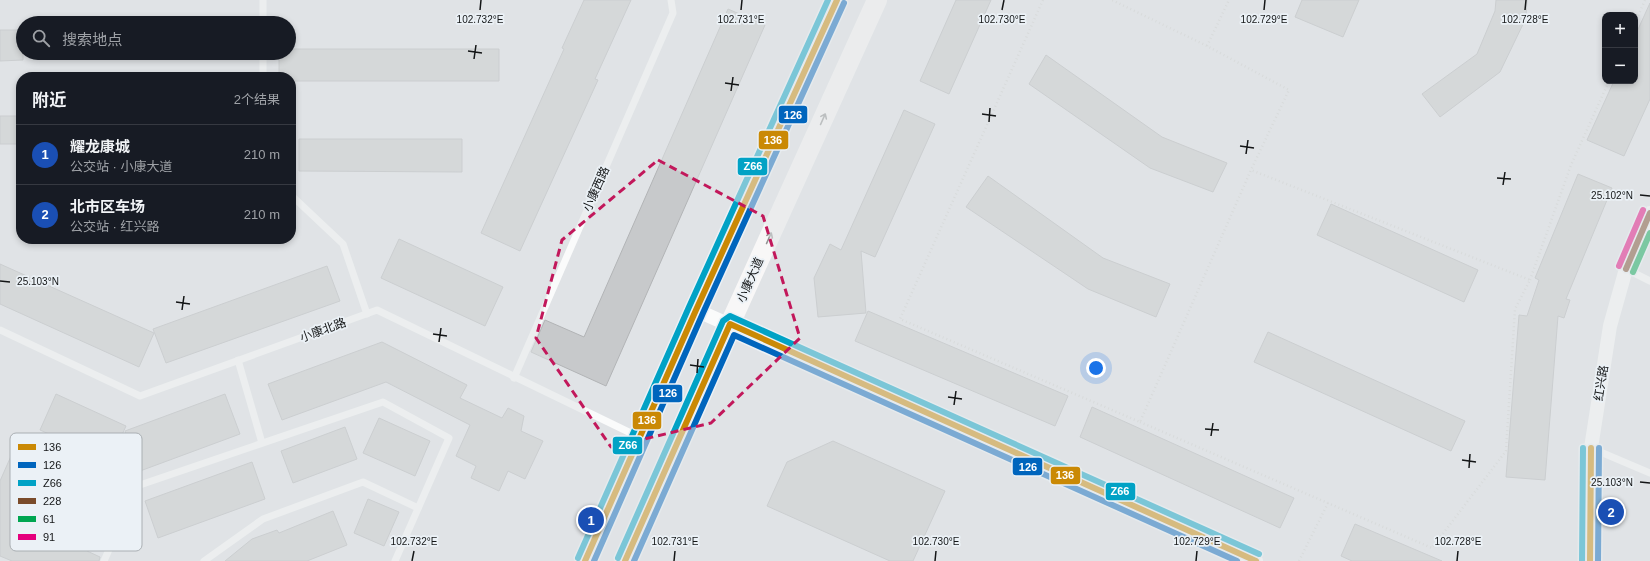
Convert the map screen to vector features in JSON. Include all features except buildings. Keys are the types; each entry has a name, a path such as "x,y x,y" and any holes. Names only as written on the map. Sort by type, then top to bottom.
{"main road":[{"path":"585,561 696,310 837,0"},
{"name":"小康大道","path":"625,561 730,324 877,0"}],"street":[{"name":"红兴路","path":"1590,561 1591,448 1610,326 1626,269 1650,213"},
{"path":"696,310 1256,561"}],"lane":[{"path":"263,0 263,16"},
{"name":"小康西路","path":"514,378 673,13 671,0"},
{"path":"263,60 263,72"},
{"path":"296,200 343,244 367,314"},
{"path":"1626,269 1650,281"},
{"name":"小康北路","path":"0,330 140,396 377,310 640,438"},
{"path":"238,360 262,443"},
{"path":"142,484 384,402 449,438 395,561"},
{"path":"1591,448 1650,473"},
{"path":"204,561 263,519 363,482 418,508"},
{"path":"104,561 108,551"}],"path":[{"path":"1043,0 900,319 1432,548 1506,451 1515,309 1530,280 1570,165 1608,84"},
{"path":"1112,0 1207,46 1289,90 1251,170 1140,422"},
{"path":"1207,46 1229,0"},
{"path":"1638,16 1645,0"},
{"path":"1251,170 1530,280"},
{"path":"1299,561 1328,503"}],"highlighted area":[{"path":"658,160 763,216 800,338 711,423 611,447 536,338 562,240"}],"transit line":[{"name":"Z66","path":"578,558 689,307 828,0"},
{"name":"136","path":"585,561 696,310 837,0"},
{"name":"126","path":"594,561 703,313 844,3"},
{"name":"91","path":"1619,266 1643,210"},
{"name":"228","path":"1626,269 1650,213"},
{"name":"61","path":"1633,272 1650,233"},
{"name":"Z66","path":"618,558 723,321 730,316 1259,554"},
{"name":"136","path":"625,561 730,324 1256,561"},
{"name":"126","path":"634,561 734,335 1237,561"},
{"name":"Z66","path":"1582,561 1583,448"},
{"name":"136","path":"1590,561 1591,448"},
{"name":"126","path":"1598,561 1599,448"}],"place":[{"name":"北市区车场","path":"1611,512"},
{"name":"耀龙康城","path":"591,520"}]}
